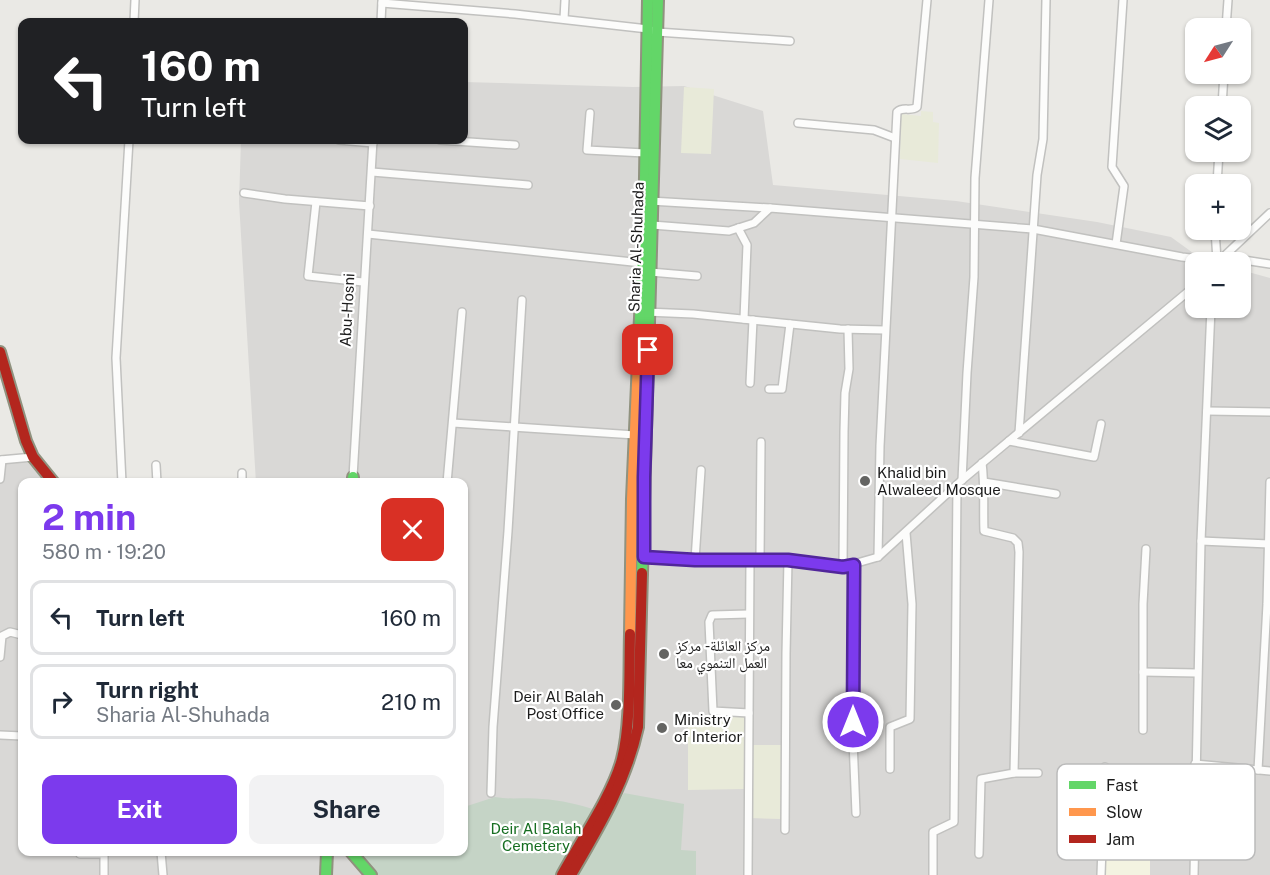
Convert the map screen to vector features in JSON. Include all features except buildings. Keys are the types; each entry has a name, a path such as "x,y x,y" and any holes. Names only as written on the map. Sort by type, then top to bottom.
{"main road":[{"name":"Sharia Al-Shuhada","path":"562,875 611,788 622,760 644,477 645,312 642,263 649,201 652,30 648,0"},
{"name":"Sharia Al-Shuhada","path":"571,875 620,790 631,760 638,727 635,435 650,272 652,225 645,153 652,30 658,0"},
{"path":"0,352 26,441 33,457 50,478"},
{"path":"326,875 327,856"},
{"path":"354,856 371,875"}],"street":[{"path":"134,18 135,0"},
{"path":"564,19 565,0"},
{"path":"878,557 880,446 897,112 902,109 914,110 919,102 927,0"},
{"path":"933,875 933,832 954,822 959,482 974,277 978,126 988,0"},
{"path":"1019,433 1037,176 1043,139 1046,0"},
{"path":"1116,244 1124,186 1112,167 1123,0"},
{"path":"1227,18 1228,0"},
{"path":"381,18 382,2 564,19 652,30 790,41"},
{"path":"590,113 587,150 645,153"},
{"path":"798,123 874,130 895,138"},
{"path":"468,142 515,145"},
{"path":"122,478 116,358 129,144"},
{"name":"Abu-Hosni","path":"353,478 373,144"},
{"path":"372,172 528,185"},
{"path":"244,193 370,206"},
{"path":"649,201 770,208 1033,229 1185,257"},
{"path":"316,202 308,276 363,282"},
{"path":"652,225 729,231 754,223 770,208"},
{"path":"1228,252 1270,213"},
{"path":"738,228 747,245 744,319"},
{"path":"369,234 642,263"},
{"path":"1251,263 1270,264"},
{"path":"650,272 697,276"},
{"path":"638,556 695,560 788,560 843,567 878,557 959,482 1185,294"},
{"path":"491,793 493,727 505,587 522,300"},
{"path":"448,478 462,312"},
{"path":"645,312 885,330"},
{"path":"1195,764 1201,541 1211,318"},
{"path":"750,383 753,320"},
{"path":"770,389 782,389 790,324"},
{"path":"843,567 845,393 849,369 848,329"},
{"path":"1207,411 1270,412"},
{"path":"453,423 635,435"},
{"path":"1009,441 1094,457 1101,424"},
{"path":"760,559 761,442"},
{"path":"0,479 1,460 33,457"},
{"path":"982,464 984,531 1013,538 1018,543 1014,773"},
{"path":"156,465 157,478"},
{"path":"695,560 702,470"},
{"path":"242,473 242,478"},
{"path":"984,482 1056,494"},
{"path":"1258,770 1269,604 1270,482"},
{"path":"890,769 890,728 910,718 912,604 906,533"},
{"path":"1201,541 1269,544"},
{"path":"1143,730 1146,549"},
{"path":"748,874 750,560"},
{"path":"785,830 788,560"},
{"path":"854,565 853,740 856,813"},
{"path":"749,614 712,615 709,622 713,711 749,713"},
{"path":"0,657 2,636 10,632 18,634"},
{"path":"1143,672 1197,673"},
{"path":"0,735 18,736"},
{"path":"1255,770 1270,771"},
{"path":"979,854 981,779 1014,773 1038,773"},
{"path":"103,856 104,875"},
{"path":"161,856 163,875"},
{"path":"1101,875 1102,860"},
{"path":"1194,860 1194,875"}],"shaded area":[{"path":"468,82 633,87 684,86 763,111 773,185 956,201 1097,222 1171,237 1192,252 1185,252 1185,318 1251,318 1251,273 1270,278 1270,875 0,875 0,459 33,459 49,478 18,478 18,856 468,856 468,478 256,478 239,202 241,144 468,144"},
{"path":"684,87 714,89 711,154 681,153"},
{"path":"921,111 933,112 933,122 939,123 938,163 900,159 901,114 921,116"},
{"path":"688,716 745,717 744,789 688,790"},
{"path":"751,745 782,745 781,819 750,818"},
{"path":"1104,860 1150,860 1150,875 1104,875"}],"green space":[{"name":"Deir Al Balah Cemetery","path":"624,793 684,804 681,850 696,851 696,875 575,875"},
{"name":"Deir Al Balah Cemetery","path":"495,797 536,798 556,800 597,810 559,875 377,875 360,856 468,856 468,806"}],"traffic: fast":[{"path":"639,338 644,236 648,0"},
{"path":"642,573 658,0"},
{"path":"326,875 327,856"},
{"path":"354,856 371,875"}],"traffic: slow":[{"path":"630,634 632,499 639,338"}],"traffic: jam":[{"path":"0,352 26,441 33,457 50,478"},
{"path":"571,875 619,785 638,727 642,573"},
{"path":"562,875 604,802 622,759 628,714 630,634"}],"place":[{"name":"Khalid bin Alwaleed Mosque","path":"865,481"},
{"name":"مركز العائلة - مركز العمل التنموي معا","path":"664,654"},
{"name":"Deir Al Balah Post Office","path":"616,705"},
{"name":"Ministry of Interior","path":"662,728"}],"route":[{"path":"648,350 644,557 695,560 788,560 843,567 854,565 853,722"}]}
